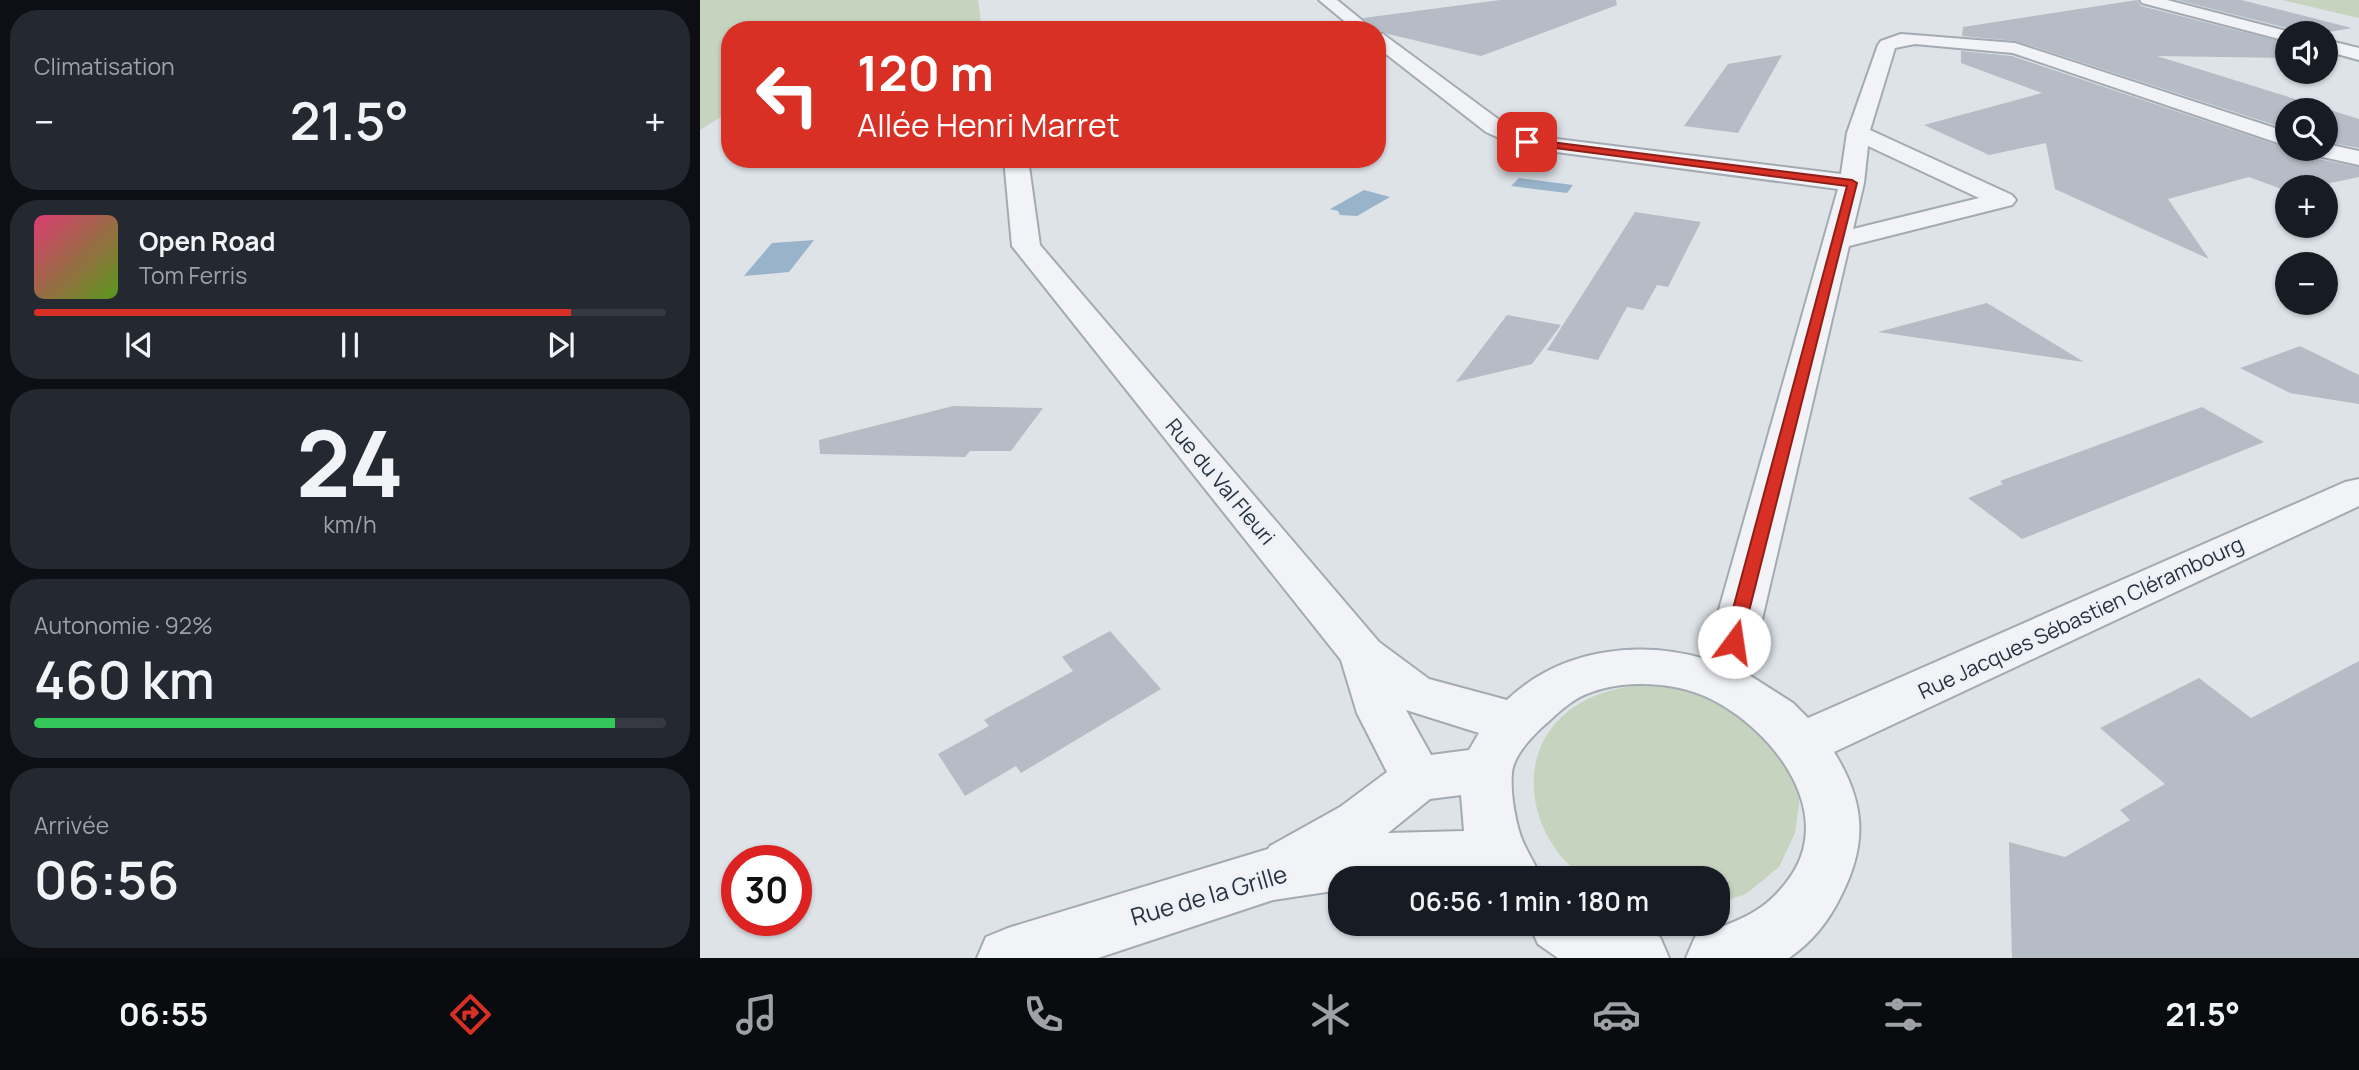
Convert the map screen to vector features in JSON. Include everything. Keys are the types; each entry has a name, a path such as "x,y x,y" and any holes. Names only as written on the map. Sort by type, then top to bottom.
{"street":[{"path":"1327,0 1354,21"},
{"path":"2148,0 2275,33"},
{"path":"1723,682 1852,183 1858,133 1886,45 1901,39 2015,48 2275,135"},
{"path":"1386,45 1494,127 1527,142 1852,183"},
{"path":"2338,49 2359,54"},
{"path":"1837,241 2003,200 1858,133"},
{"path":"2338,154 2359,158"},
{"name":"Rue du Val Fleuri","path":"1017,168 1026,246 1362,654 1412,692 1444,704 1514,722"},
{"name":"Rue Jacques Sébastien Clérambourg","path":"1803,743 2359,491"},
{"path":"1362,654 1382,713 1417,779"},
{"path":"1506,866 1488,819 1486,770 1514,722 1546,694 1586,674 1631,667 1677,669 1723,682 1766,708 1803,743 1823,780 1833,823 1828,865 1806,904 1773,947 1717,958"},
{"path":"1273,874 1360,824 1417,779 1486,770"},
{"name":"Rue de la Grille","path":"1328,866 1377,859 1490,866"},
{"name":"Rue de la Grille","path":"1008,958 1273,874 1328,866"},
{"path":"1570,940 1618,955 1638,958"}],"green space":[{"path":"700,0 978,0 981,21 721,21 721,117 700,130"},
{"path":"2282,0 2359,0 2359,18"},
{"path":"1650,683 1690,687 1729,702 1787,759 1800,796 1795,833 1779,867 1746,894 1730,899 1730,866 1572,866 1550,840 1539,817 1534,792 1535,767 1543,743 1557,722 1579,704 1613,690"}],"water":[{"path":"1519,178 1573,185 1567,193 1511,186"},
{"path":"1364,190 1390,197 1357,216 1340,215 1338,211 1330,209"},
{"path":"814,240 789,272 744,276 772,243"}],"building":[{"path":"1500,0 1616,0 1617,5 1481,56 1388,34 1386,21 1366,21 1363,18"},
{"path":"2137,0 2141,6 2275,40 2275,58 2157,56 2292,98 2275,98 2275,125 2016,41 1962,36 1963,27"},
{"path":"2177,0 2241,0 2324,21 2275,21 2275,25"},
{"path":"2338,24 2352,28 2338,30"},
{"path":"1961,51 2012,56 2275,144 2275,161 2328,161 2359,167 2359,177 2338,181 2338,175 2275,175 2275,187 2249,177 2168,199 2209,259 2055,189 2046,143 1989,155 1924,125 2042,93 1961,63"},
{"path":"1782,55 1738,133 1684,126 1728,64"},
{"path":"2338,112 2359,119 2359,148 2338,144"},
{"path":"1635,212 1701,222 1668,287 1657,285 1643,310 1627,307 1598,360 1547,350"},
{"path":"1987,303 2084,362 1878,332"},
{"path":"1507,315 1561,325 1532,364 1456,382"},
{"path":"2300,346 2359,375 2359,404 2290,393 2240,368"},
{"path":"953,406 1043,408 1011,451 970,451 965,457 820,454 819,440"},
{"path":"2202,407 2264,442 2022,539 1968,498 2003,484 2000,481"},
{"path":"1110,631 1161,689 1021,773 1016,766 965,796 938,754 989,726 984,720 1073,671 1062,657"},
{"path":"2359,661 2359,958 2012,958 2009,842 2065,857 2130,820 2120,810 2165,784 2100,728 2199,678 2251,718"}],"route":[{"path":"1527,142 1852,183 1734,642"}]}
